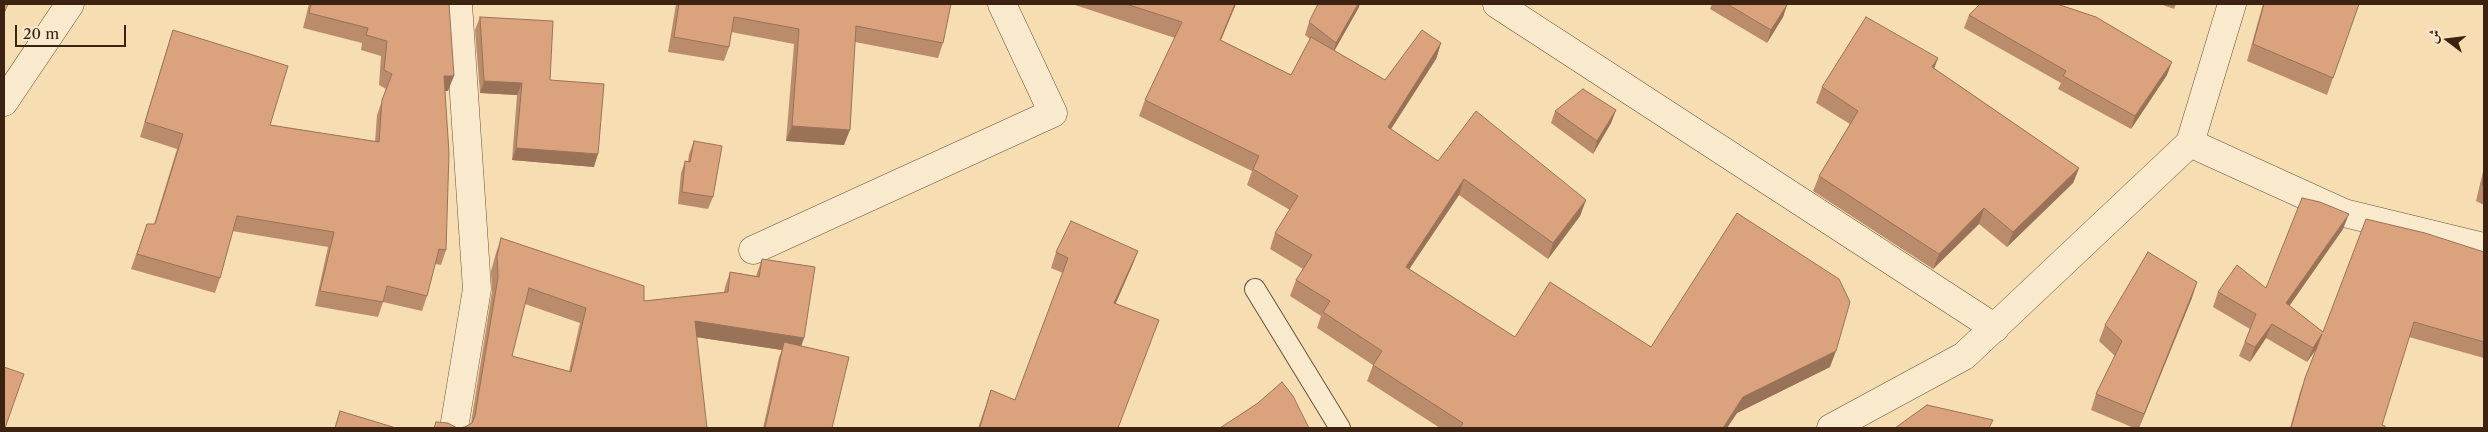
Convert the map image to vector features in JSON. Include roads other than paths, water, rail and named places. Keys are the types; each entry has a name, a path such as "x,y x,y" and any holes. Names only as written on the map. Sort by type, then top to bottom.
{"street":[{"path":"4,102 70,4"},
{"path":"454,428 478,289 458,4"},
{"path":"753,250 1053,112 1002,4"},
{"path":"1497,4 1995,328"},
{"path":"1831,428 1964,356 2190,144 2232,4"},
{"path":"2190,144 2344,213 2484,247"}],"lane":[{"path":"1254,289 1340,428"}]}
